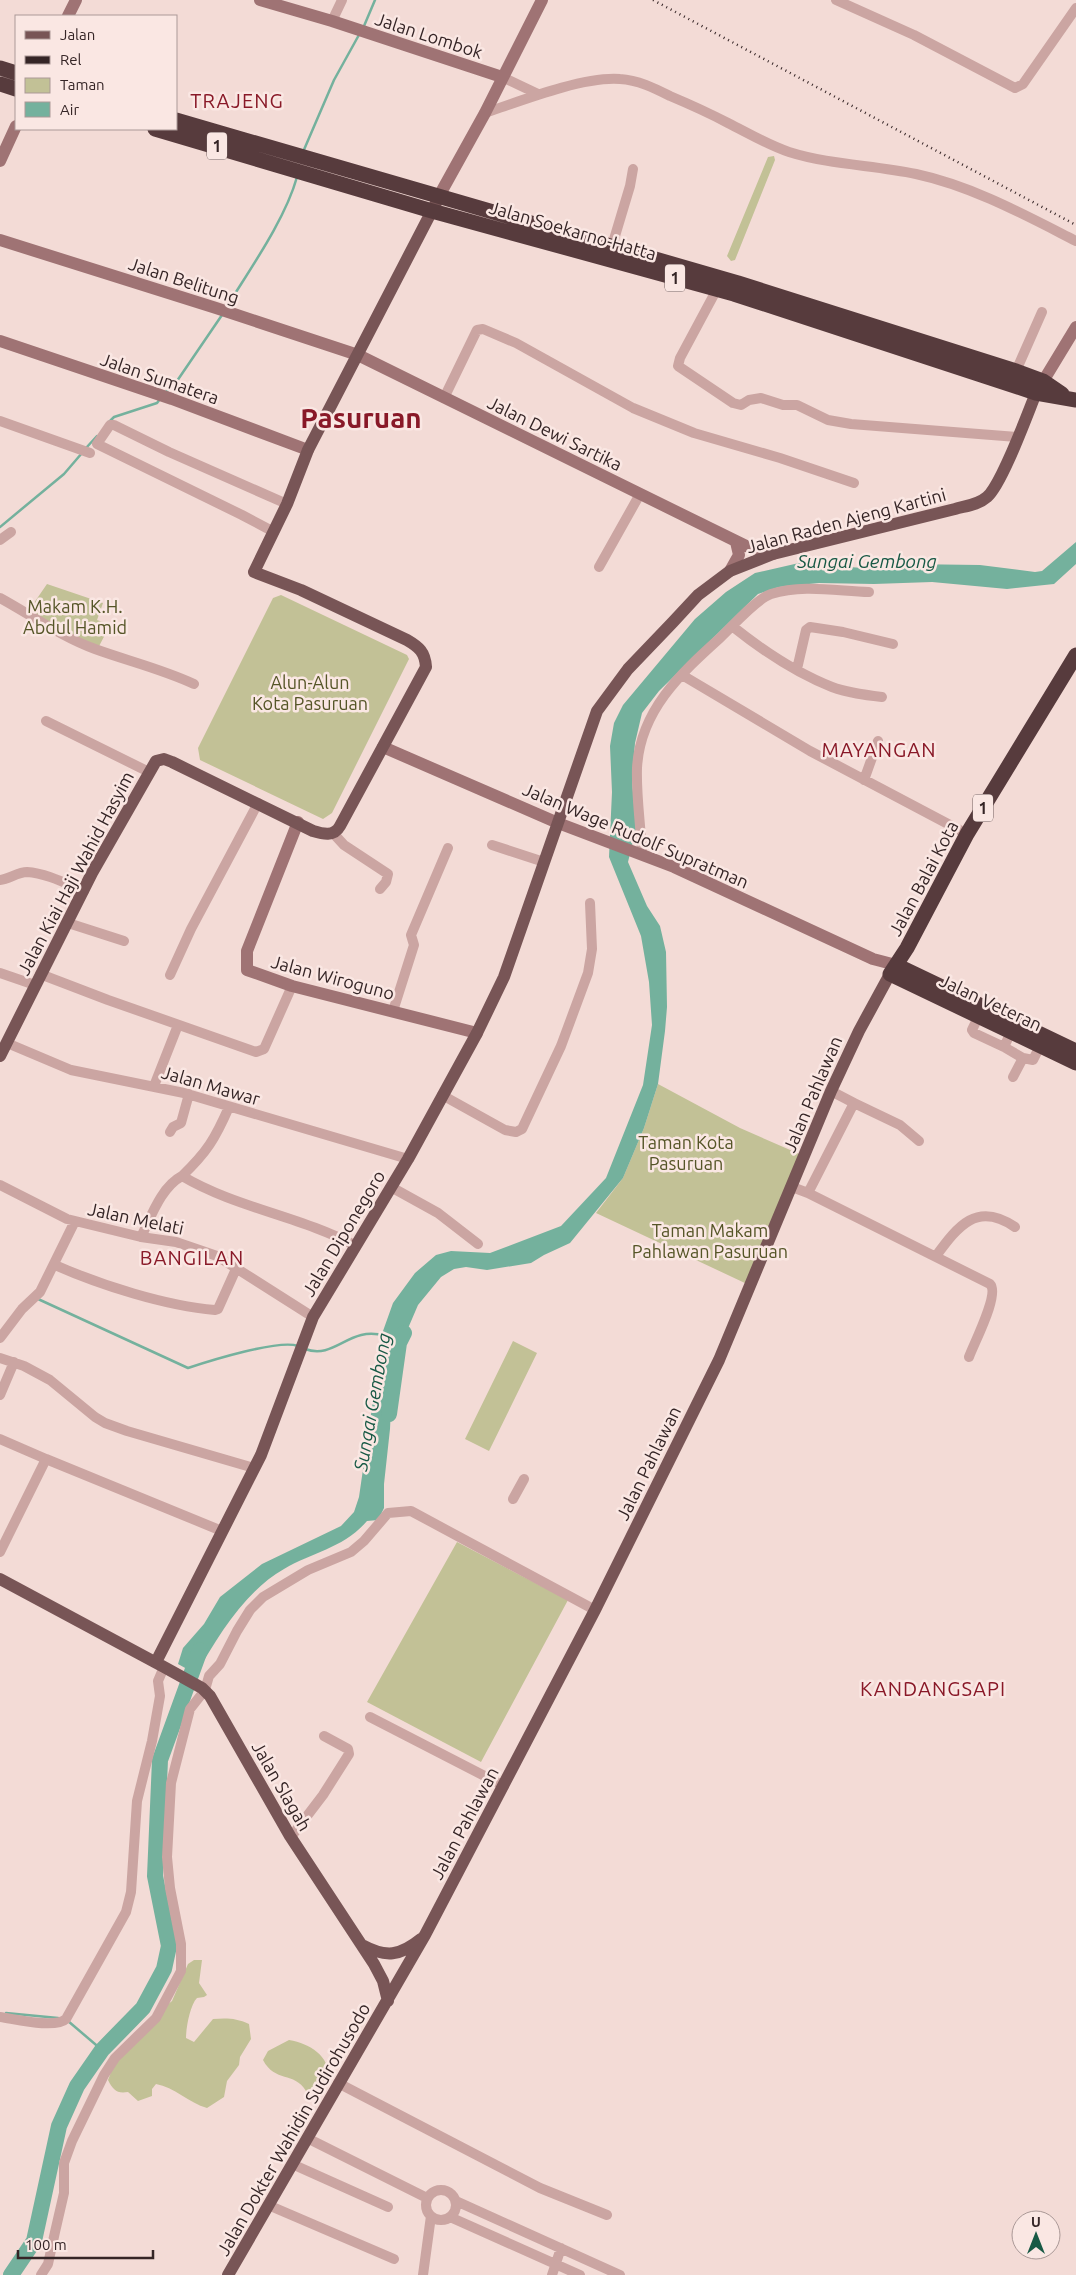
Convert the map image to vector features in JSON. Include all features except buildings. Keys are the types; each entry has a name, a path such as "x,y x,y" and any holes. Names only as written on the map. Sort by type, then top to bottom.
{"highway":[{"path":"0,68 15,73"},
{"path":"0,84 15,89"},
{"name":"Jalan Soekarno-Hatta","path":"178,121 281,158"},
{"name":"Jalan Soekarno-Hatta","path":"159,130 439,196 612,246 738,283 1016,371 1040,387"},
{"name":"Jalan Soekarno-Hatta","path":"313,167 432,211 717,290 1040,387"},
{"name":"1","path":"1040,387 1072,398"},
{"name":"Jalan Balai Kota","path":"893,970 907,948 967,834 1076,654"},
{"name":"Jalan Veteran","path":"893,970 1074,1056"},
{"name":"Jalan Veteran","path":"980,1011 1011,1032 1040,1046 1074,1056"}],"main road":[{"path":"258,803 314,831 323,834 337,831 426,667 423,653 419,647 407,640 301,590 254,572 287,504 308,450 439,196"},
{"name":"Jalan Raden Ajeng Kartini","path":"558,823 597,711 628,669 698,595 730,571 773,554 980,502 994,488 1040,387"},
{"name":"Jalan Kiai Haji Wahid Hasyim","path":"0,1056 92,873 156,761 164,759 172,762 258,803"},
{"name":"Jalan Diponegoro","path":"163,1666 222,1531 267,1440 313,1317 408,1159 477,1033 504,977 558,823"},
{"name":"Jalan Pahlawan","path":"388,2001 504,1786 595,1610 719,1360 832,1091 878,996 893,970"},
{"name":"Jalan Slagah","path":"0,1579 203,1689 218,1708 291,1837 362,1945 383,1981 388,2001"},
{"path":"362,1945 379,1953 396,1953 412,1946 425,1935"},
{"name":"Jalan Dokter Wahidin Sudirohusodo","path":"228,2275 338,2083 388,2001"}],"street":[{"path":"68,15 76,0"},
{"name":"Jalan Lombok","path":"260,0 332,21 502,77"},
{"path":"332,21 342,0"},
{"path":"439,196 485,113 542,0"},
{"path":"836,0 914,35 1015,88 1023,84 1076,8"},
{"path":"502,77 538,94"},
{"path":"485,113 538,94 608,79 622,79 639,83 715,116 787,152 823,160 918,174 944,182 1022,214 1076,241"},
{"path":"0,160 15,128"},
{"path":"612,246 630,186 633,169"},
{"name":"Jalan Belitung","path":"0,240 358,355"},
{"path":"717,290 680,358 678,366 733,403 741,405 749,400 761,398 783,406 797,405 828,420 852,424 1017,437"},
{"path":"1016,371 1042,312"},
{"path":"1040,387 1076,327"},
{"path":"444,398 477,330 483,329 516,344 633,408 694,433 780,458 854,483"},
{"name":"Jalan Sumatera","path":"0,341 172,399 308,450"},
{"name":"Jalan Dewi Sartika","path":"358,355 736,542 755,550 773,554"},
{"path":"0,421 89,452"},
{"path":"274,532 97,444 110,425 114,425 168,452 287,504"},
{"path":"599,567 640,494"},
{"path":"0,540 11,532"},
{"path":"730,571 739,555 736,542"},
{"path":"639,854 637,767 642,737 652,713 672,685 695,660 760,599 783,591 799,589 869,592"},
{"path":"0,598 87,646 171,674 194,684"},
{"path":"732,626 764,650 832,686 850,692 882,697"},
{"path":"797,669 806,630 810,627 843,632 893,644"},
{"path":"682,675 810,751 967,834"},
{"path":"46,721 149,772"},
{"path":"864,780 878,741"},
{"name":"Jalan Wage Rudolf Supratman","path":"383,747 558,823 674,867 893,970"},
{"path":"170,975 191,929 258,803"},
{"name":"Jalan Wiroguno","path":"298,822 247,951 245,962 248,972 292,986 477,1033"},
{"path":"333,833 344,845 388,874 386,882 380,889"},
{"path":"492,845 544,862"},
{"path":"393,1011 414,945 411,935 448,848"},
{"path":"0,880 25,872 58,880 84,892"},
{"path":"442,1095 505,1130 516,1132 522,1128 561,1046 588,973 592,949 590,903"},
{"path":"68,924 124,941"},
{"path":"0,973 38,979 250,1050 260,1051 264,1049 292,986"},
{"path":"980,1011 972,1030 974,1033 1023,1058 1033,1060 1040,1046"},
{"path":"154,1086 179,1025"},
{"path":"1004,1047 1011,1032"},
{"name":"Jalan Mawar","path":"6,1043 71,1070 92,1076 189,1094 408,1159"},
{"path":"1013,1077 1023,1058"},
{"path":"832,1091 900,1125 918,1142"},
{"path":"170,1132 172,1127 180,1123 189,1094"},
{"path":"808,1193 854,1103"},
{"path":"141,1237 157,1204 169,1187 212,1143 229,1107"},
{"path":"184,1173 234,1201 291,1218 333,1234 356,1246"},
{"name":"Jalan Melati","path":"0,1185 53,1213 75,1222 141,1237 176,1242 217,1256 313,1317"},
{"path":"391,1187 438,1213 478,1244"},
{"path":"792,1187 808,1193 983,1279 993,1287 991,1302 968,1357"},
{"path":"936,1256 960,1226 983,1216 991,1215 1003,1219 1014,1227"},
{"path":"0,1338 22,1309 40,1292 75,1222"},
{"path":"55,1265 85,1279 115,1288 215,1310 218,1309 236,1269"},
{"path":"0,1358 14,1362 50,1380 94,1417 105,1423 254,1468"},
{"path":"0,1395 14,1362"},
{"path":"0,1439 222,1531"},
{"path":"0,1552 46,1459"},
{"path":"514,1499 524,1479"},
{"path":"41,2275 48,2264 64,2193 64,2164 72,2141 104,2074 114,2058 156,2018 182,1970 182,1944 170,1888 167,1857 171,1784 190,1709 209,1676 220,1664 250,1610 263,1597 308,1570 351,1552 364,1541 388,1513 410,1511 595,1610"},
{"path":"0,2017 41,2022 65,2020 126,1912 130,1899 137,1801 158,1705 160,1694 158,1681 163,1666"},
{"path":"370,1716 504,1786"},
{"path":"291,1837 323,1795 349,1754 348,1749 324,1736"},
{"path":"338,2083 540,2188 607,2215"},
{"path":"307,2138 427,2198"},
{"path":"292,2164 388,2207"},
{"path":"441,2189 452,2194 456,2201 455,2212 450,2217 440,2220 431,2216 426,2210 427,2198 433,2192 441,2189"},
{"path":"456,2201 620,2275"},
{"path":"268,2205 394,2259"},
{"path":"422,2275 431,2216"},
{"path":"450,2217 554,2270 580,2275"},
{"path":"554,2270 561,2248"}],"green space":[{"path":"774,156 775,160 735,260 731,261 727,256 768,157"},
{"name":"Makam K.H. Abdul Hamid","path":"47,584 103,603 97,620 103,622 103,628 107,631 97,650 27,613"},
{"name":"Alun-Alun Kota Pasuruan","path":"281,595 407,655 409,659 332,813 323,819 200,760 198,748 273,598"},
{"name":"Taman Kota Pasuruan","path":"658,1084 740,1128 804,1156 747,1284 596,1213 623,1178 644,1128"},
{"path":"513,1341 537,1353 489,1451 465,1439"},
{"path":"457,1542 568,1600 481,1762 367,1702"},
{"path":"194,1960 202,1960 199,1983 207,1995 197,1998 192,2006 186,2038 194,2042 213,2019 231,2019 249,2024 251,2039 240,2057 239,2065 227,2081 224,2097 207,2108 194,2103 169,2088 156,2084 152,2089 152,2096 138,2101 128,2092 121,2092 112,2086 108,2080 113,2067 155,2015 172,2001 188,1964"},
{"path":"289,2040 304,2044 322,2057 329,2070 330,2078 325,2084 313,2091 306,2091 296,2081 273,2072 268,2067 263,2060 268,2051"}],"water":[{"path":"1076,542 1076,564 1054,584 1007,589 932,582 819,583 779,587 758,594 659,691 642,713 635,743 632,780 636,829 628,862 647,906 660,926 666,952 667,1007 658,1084 644,1128 623,1178 570,1243 531,1263 487,1270 466,1267 454,1269 441,1277 418,1305 397,1354 392,1386 390,1429 384,1484 384,1508 378,1520 367,1521 338,1544 284,1569 257,1590 223,1630 196,1674 178,1664 183,1648 204,1624 220,1597 262,1564 341,1526 354,1512 359,1497 383,1331 393,1303 415,1273 436,1255 451,1251 490,1253 561,1226 606,1178 643,1085 652,1025 649,982 641,936 609,857 612,792 610,746 614,723 623,705 695,619 726,592 755,573 799,563 875,569 906,564 980,565 1035,572 1042,571"}],"waterway":[{"path":"364,26 375,0"},
{"path":"303,152 334,80 360,33"},
{"path":"226,308 276,227 297,177"},
{"path":"165,393 177,381 222,315"},
{"path":"109,422 114,417 157,403 160,399"},
{"path":"86,448 97,436"},
{"path":"0,527 64,474 82,453"},
{"path":"38,1299 188,1368 260,1348 298,1346"},
{"name":"Sungai Gembong","path":"389,1414 399,1343 404,1333"},
{"path":"305,1349 326,1350 362,1335 385,1336"},
{"name":"Sungai Gembong","path":"11,2275 34,2241 59,2126 77,2086 102,2050 143,2008 164,1969 169,1946 155,1876 160,1760 200,1650"},
{"path":"6,2013 58,2018"},
{"path":"68,2021 102,2050"}],"railway":[{"path":"653,0 1076,225"}],"district":[{"name":"TRAJENG","path":"237,100"},
{"name":"Pasuruan","path":"361,417"},
{"name":"MAYANGAN","path":"879,749"},
{"name":"BANGILAN","path":"192,1257"},
{"name":"KANDANGSAPI","path":"933,1688"}],"park label":[{"name":"Taman Makam Pahlawan Pasuruan","path":"710,1240"}]}
